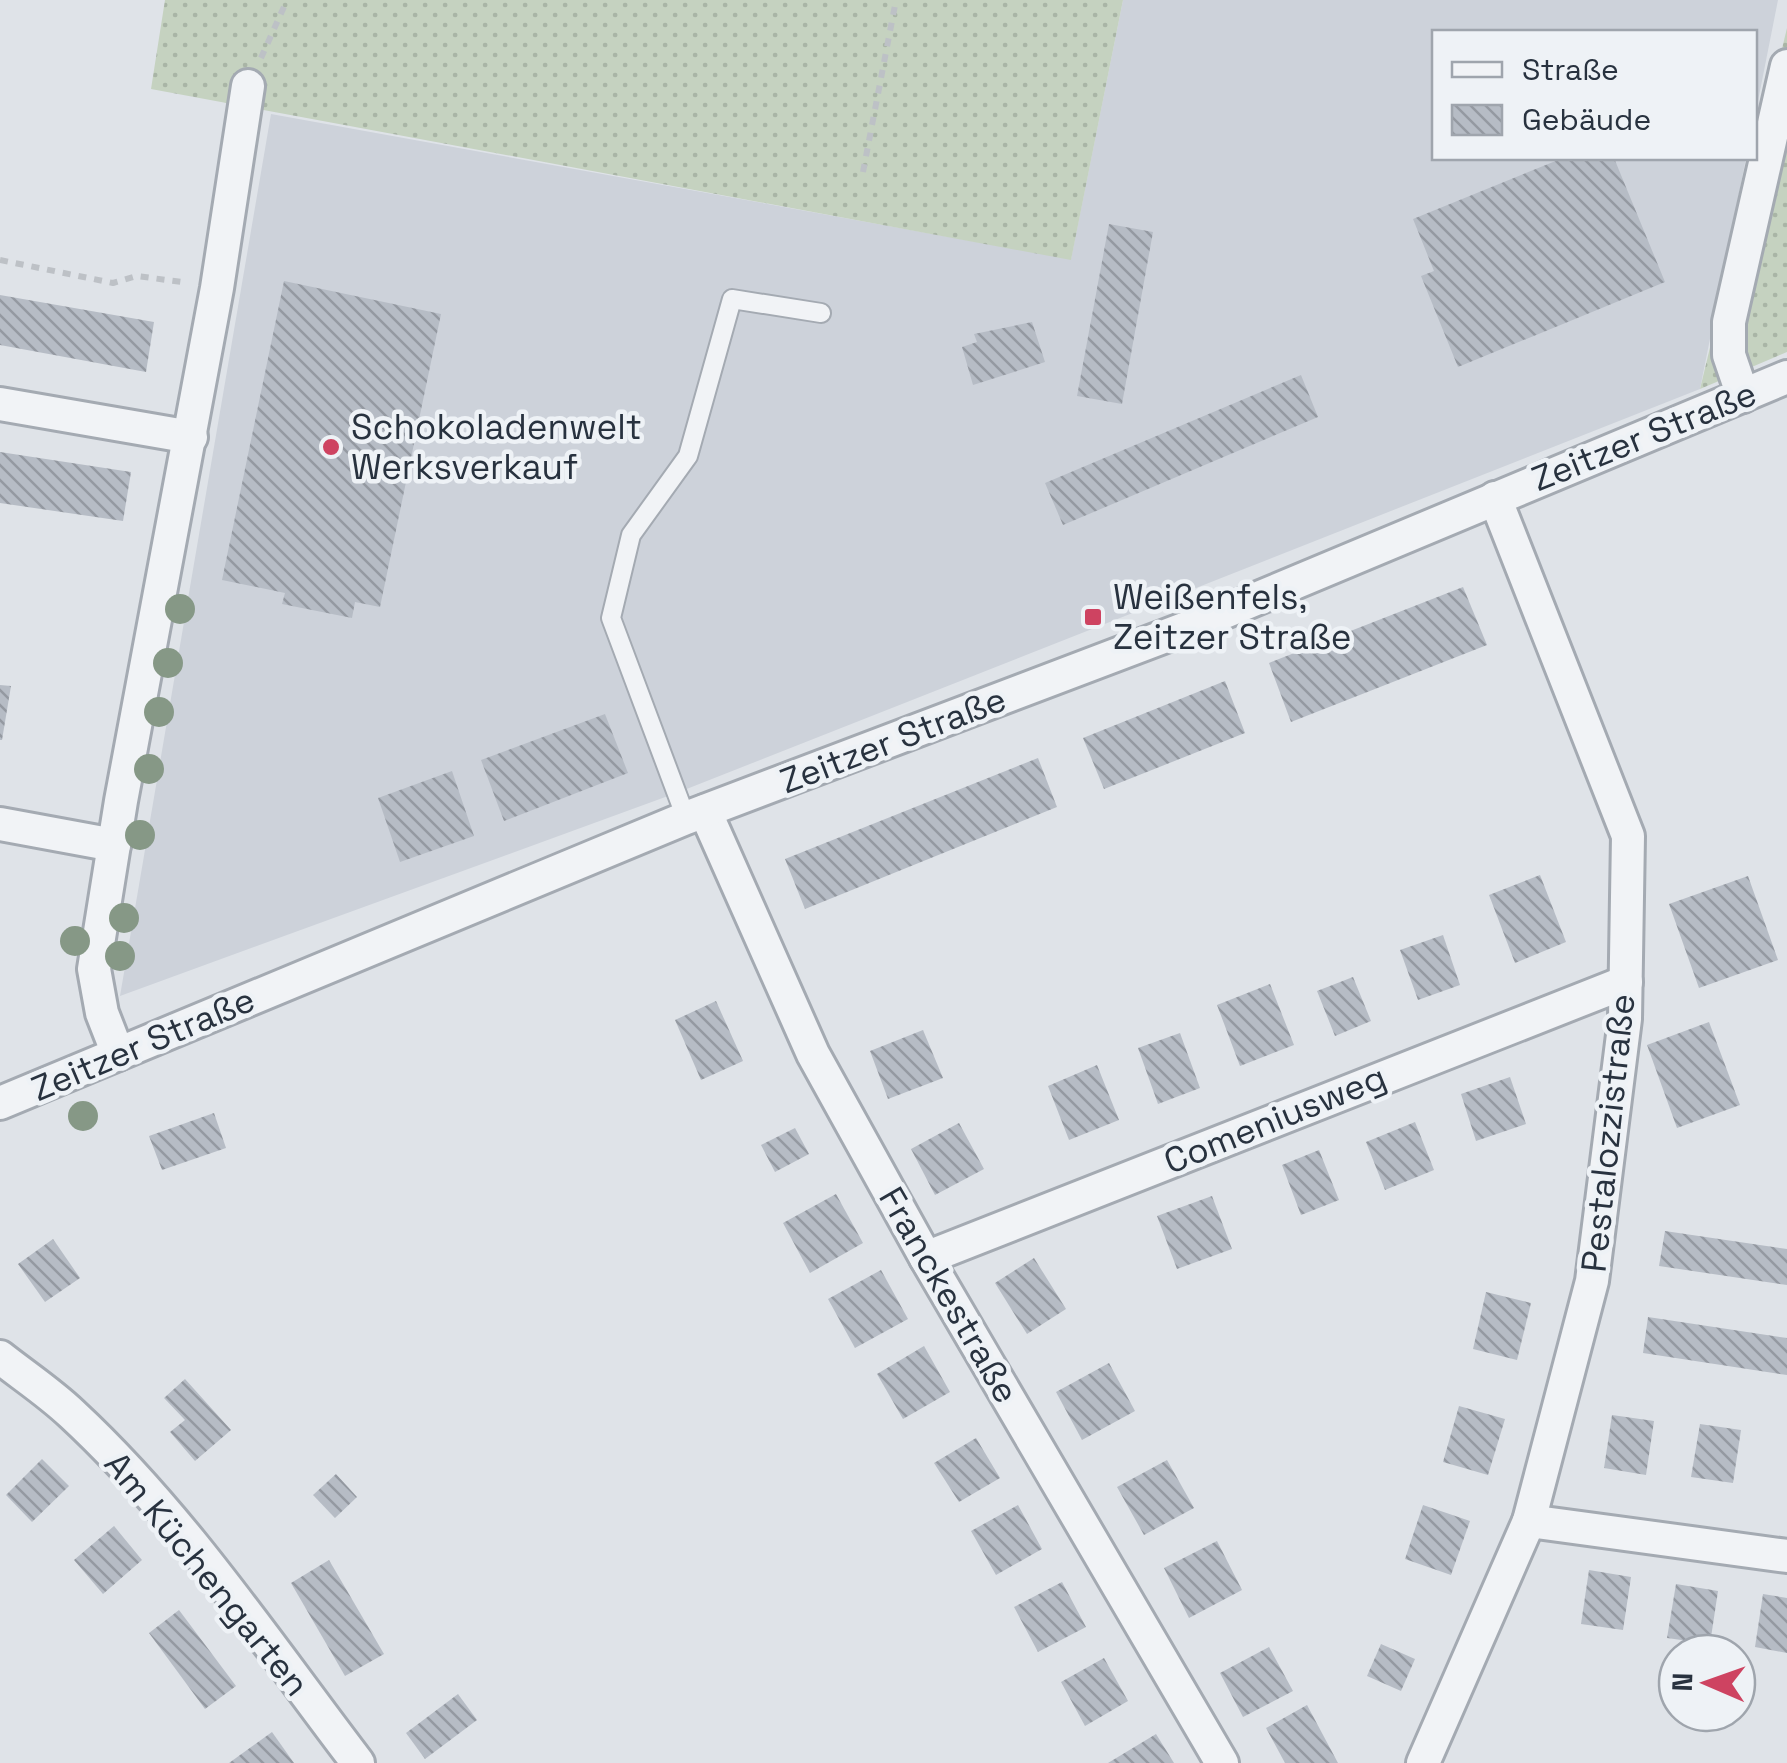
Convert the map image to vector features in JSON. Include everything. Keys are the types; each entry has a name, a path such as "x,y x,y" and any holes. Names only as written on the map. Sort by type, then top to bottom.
{"street":[{"path":"1744,396 1729,355 1729,322 1787,66"},
{"path":"118,1054 102,1013 94,969 218,288 248,86"},
{"name":"Zeitzer Straße","path":"0,1103 696,815 1166,636 1787,378"},
{"path":"0,404 191,437"},
{"name":"Pestalozzistraße","path":"1422,1763 1529,1521 1592,1281 1626,982 1628,836 1495,498"},
{"name":"Franckestraße","path":"696,815 813,1054 926,1258 1222,1763"},
{"path":"0,824 114,844"},
{"name":"Comeniusweg","path":"926,1258 1626,982"},
{"name":"Am Küchengarten","path":"0,1357 70,1412 135,1477 194,1547 358,1763"},
{"path":"1529,1521 1787,1556"}],"lane":[{"path":"696,815 611,618 627,546 688,456 732,299 821,313"}],"path":[{"path":"248,86 288,0"},
{"path":"863,172 896,0"},
{"path":"0,260 113,283 151,277 218,288"}],"shaded area":[{"path":"1123,0 1778,0 1757,106 1757,30 1432,30 1432,160 1746,160 1700,389 679,792 120,996 271,114 1071,259"}],"green space":[{"path":"165,0 1123,0 1071,260 151,89"},
{"path":"1787,28 1787,352 1700,389 1757,160"}],"building":[{"path":"1558,160 1615,160 1665,282 1458,367 1421,276 1434,271 1413,219"},
{"path":"1109,224 1153,232 1122,404 1077,396"},
{"name":"Schokoladenwelt Werksverkauf","path":"284,281 441,314 380,607 355,602 352,618 282,604 285,593 222,580"},
{"path":"0,295 154,322 146,372 0,345"},
{"path":"1032,322 1045,362 973,385 962,347 977,342 974,334"},
{"path":"1301,375 1318,417 1063,525 1045,483"},
{"path":"0,452 131,472 123,521 0,503"},
{"path":"1463,587 1487,645 1291,722 1269,663"},
{"path":"1225,681 1245,733 1104,789 1083,738"},
{"path":"0,685 11,686 2,740 0,740"},
{"path":"605,714 628,773 504,821 481,760"},
{"path":"1038,758 1057,807 805,909 785,859"},
{"path":"452,771 474,836 400,862 378,798"},
{"path":"1540,875 1566,942 1515,963 1489,895"},
{"path":"1748,876 1778,960 1699,988 1669,904"},
{"path":"1443,935 1460,985 1418,1000 1400,950"},
{"path":"1353,977 1371,1021 1335,1036 1317,991"},
{"path":"1270,984 1294,1045 1240,1066 1217,1005"},
{"path":"716,1001 743,1061 701,1080 675,1020"},
{"path":"1709,1022 1740,1105 1677,1128 1647,1045"},
{"path":"923,1030 943,1078 888,1099 870,1051"},
{"path":"1180,1033 1200,1088 1158,1104 1138,1048"},
{"path":"1097,1065 1119,1120 1069,1140 1048,1086"},
{"path":"1510,1077 1526,1124 1476,1141 1461,1094"},
{"path":"214,1113 226,1148 162,1170 149,1136"},
{"path":"1415,1122 1434,1170 1385,1190 1366,1142"},
{"path":"959,1123 984,1169 935,1195 911,1149"},
{"path":"795,1128 809,1154 775,1172 761,1145"},
{"path":"1319,1150 1339,1200 1301,1215 1282,1165"},
{"path":"836,1194 863,1243 810,1273 783,1223"},
{"path":"1212,1196 1232,1249 1177,1269 1157,1216"},
{"path":"1665,1231 1787,1249 1787,1285 1659,1266"},
{"path":"53,1239 80,1278 45,1302 18,1264"},
{"path":"1034,1258 1066,1309 1027,1334 995,1283"},
{"path":"881,1270 908,1319 855,1348 828,1299"},
{"path":"1486,1292 1531,1303 1517,1360 1473,1349"},
{"path":"1648,1317 1787,1338 1787,1375 1643,1353"},
{"path":"924,1346 950,1392 903,1419 877,1374"},
{"path":"1109,1363 1135,1411 1082,1440 1056,1392"},
{"path":"185,1379 231,1430 195,1461 170,1432 185,1420 164,1398"},
{"path":"1459,1406 1505,1419 1488,1475 1443,1462"},
{"path":"1612,1415 1654,1421 1646,1475 1604,1468"},
{"path":"1700,1424 1741,1430 1733,1483 1691,1477"},
{"path":"976,1438 1000,1478 959,1502 934,1463"},
{"path":"42,1459 69,1486 32,1522 6,1495"},
{"path":"1167,1460 1194,1508 1144,1535 1117,1487"},
{"path":"336,1474 357,1497 335,1518 313,1495"},
{"path":"1018,1505 1042,1549 996,1575 971,1531"},
{"path":"1423,1505 1470,1521 1451,1575 1405,1559"},
{"path":"114,1526 142,1560 103,1594 74,1560"},
{"path":"1217,1541 1242,1590 1189,1618 1164,1568"},
{"path":"329,1560 384,1654 345,1676 291,1583"},
{"path":"1589,1570 1631,1577 1623,1630 1581,1624"},
{"path":"1062,1582 1086,1627 1038,1652 1014,1607"},
{"path":"1676,1584 1718,1591 1712,1633 1668,1633"},
{"path":"1763,1594 1787,1598 1787,1653 1757,1647"},
{"path":"179,1610 236,1686 205,1709 149,1633"},
{"path":"1381,1644 1415,1659 1401,1691 1367,1676"},
{"path":"1269,1647 1293,1691 1243,1717 1220,1673"},
{"path":"1104,1658 1128,1701 1085,1726 1061,1682"},
{"path":"458,1694 477,1720 425,1759 406,1733"},
{"path":"1307,1705 1338,1763 1285,1763 1266,1728"},
{"path":"272,1732 294,1763 229,1763"},
{"path":"1156,1734 1174,1763 1108,1763"}],"place":[{"name":"Schokoladenwelt Werksverkauf","path":"331,447"},
{"name":"Weißenfels, Zeitzer Straße","path":"1093,617"}]}
